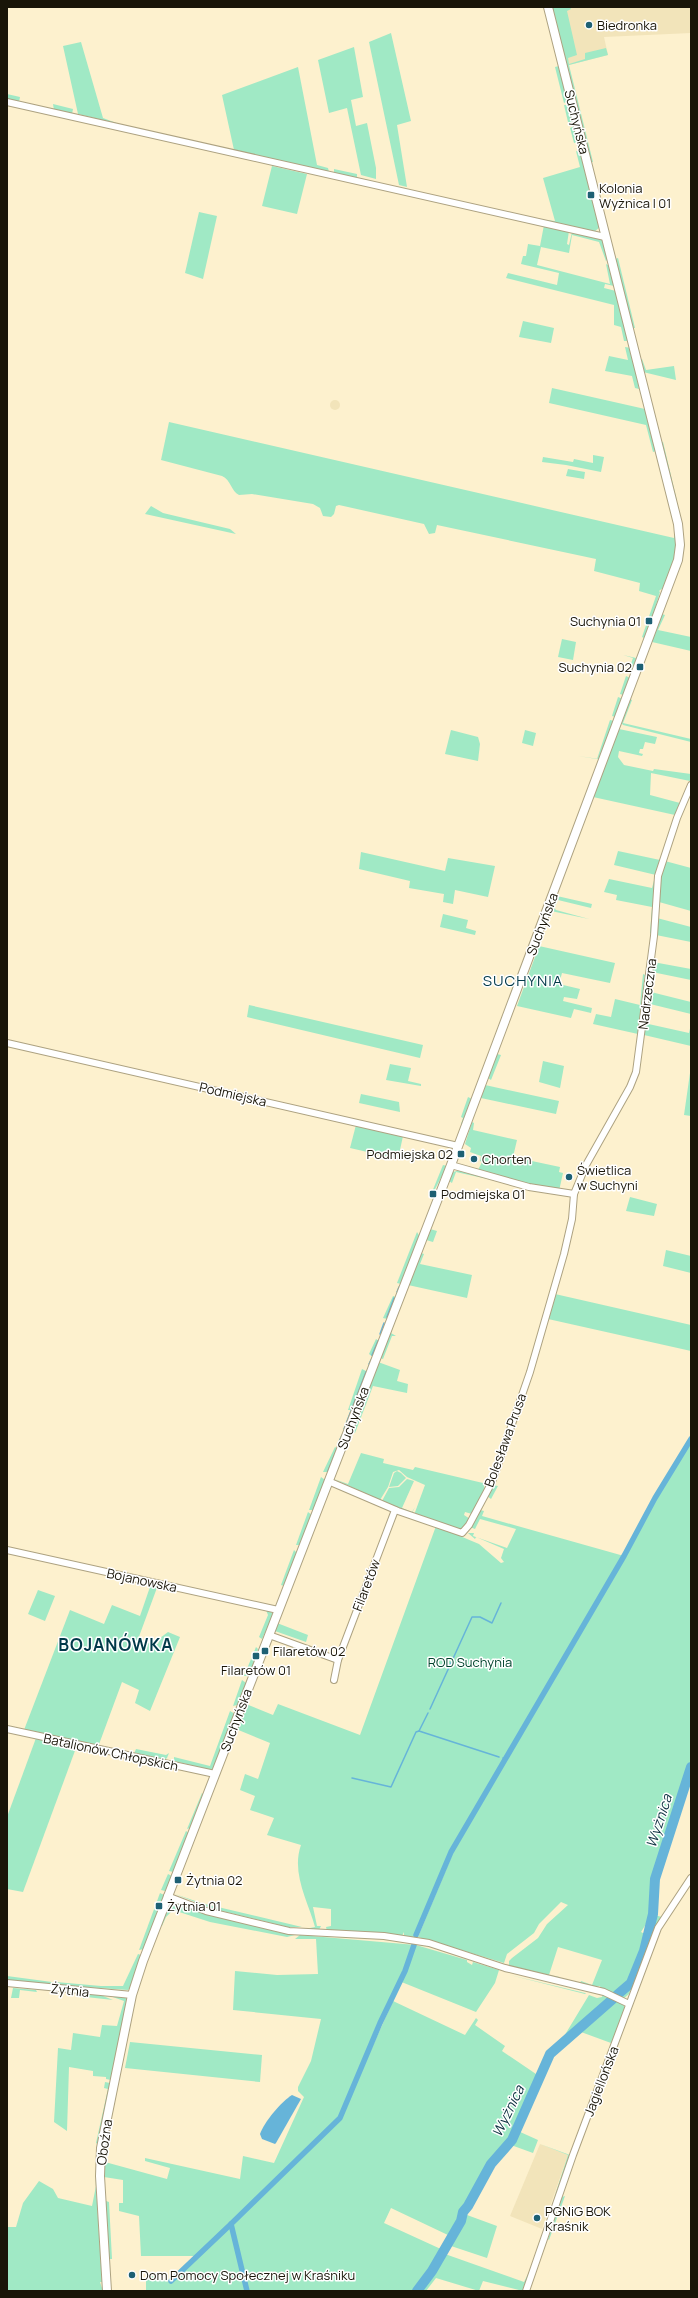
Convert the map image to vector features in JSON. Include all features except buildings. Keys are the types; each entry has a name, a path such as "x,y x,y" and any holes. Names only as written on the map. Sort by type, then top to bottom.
{"street":[{"name":"Suchyńska","path":"132,1995 167,1896 458,1146 653,629 677,564 680,550 679,532 548,7"},
{"path":"7,102 605,237"},
{"name":"Nadrzeczna","path":"545,1319 570,1229 574,1194 586,1165 630,1087 636,1072 654,936 658,876 676,818 691,785"},
{"name":"Podmiejska","path":"7,1043 458,1146"},
{"path":"451,1164 529,1187 574,1194"},
{"name":"Bolesława Prusa","path":"328,1481 395,1510 464,1533 492,1482 530,1372 545,1319"},
{"name":"Filaretów","path":"334,1680 338,1660 395,1510"},
{"name":"Bojanowska","path":"7,1550 278,1610"},
{"path":"269,1635 338,1660"},
{"name":"Batalionów Chłopskich","path":"7,1729 215,1774"},
{"name":"Jagiellońska","path":"526,2291 573,2155 658,1928 691,1878"},
{"path":"167,1896 206,1911 288,1931 384,1936 429,1943 505,1968 604,1992 629,2004"},
{"name":"Żytnia","path":"7,1983 132,1995"},
{"name":"Oboźna","path":"107,2291 101,2152 132,1995"}],"shaded area":[{"path":"555,7 691,7 691,33 604,37 608,55 569,65"},
{"path":"333,400 337,400 339,401 339,409 333,410 330,407 330,403"},
{"path":"540,2144 568,2155 542,2229 510,2216"}],"green space":[{"path":"551,7 570,7 571,9 567,11 577,55 568,58 569,64 585,59 585,53 606,48 608,55 569,65 593,162 590,162"},
{"path":"391,33 411,121 397,125 407,187 399,185 369,42"},
{"path":"81,42 103,118 119,124 78,114 63,46"},
{"path":"354,47 363,97 351,100 356,126 367,123 376,168 376,179 361,175 347,108 329,113 318,60"},
{"path":"559,66 568,101 564,103 555,67"},
{"path":"298,67 317,165 328,168 329,172 234,150 222,95"},
{"path":"7,94 20,97 19,102 7,99"},
{"path":"53,104 73,109 72,114 54,110"},
{"path":"564,105 569,105 573,122 568,122"},
{"path":"574,126 579,142 574,143 570,128"},
{"path":"576,151 581,152 592,193 589,194 589,196 592,196 600,227 594,232 536,219 555,221 543,178 580,167"},
{"path":"272,166 307,174 297,214 262,206"},
{"path":"334,169 357,174 357,178 334,174"},
{"path":"199,212 217,216 203,279 185,273"},
{"path":"544,225 569,231 567,244 569,245 572,232 602,240 608,259 606,261 599,242 572,235 569,253 541,247 537,265 610,284 606,264 609,266 614,286 605,284 604,288 616,291 628,341 624,341 621,327 614,325 614,305 506,278 508,273 557,285 559,273 521,264 523,256 526,256 528,244 540,246"},
{"path":"618,258 635,328 632,328 615,259"},
{"path":"523,321 554,328 551,343 519,337"},
{"path":"625,347 631,348 639,389 635,388 632,376 605,371 609,356 628,360"},
{"path":"642,359 646,370 674,366 676,380 643,372 640,360"},
{"path":"552,388 645,409 656,451 653,452 646,425 549,403"},
{"path":"169,422 674,538 675,533 677,552 664,587 659,591 660,592 647,635 644,638 642,637 656,596 639,591 640,583 594,571 596,559 437,525 435,533 429,534 424,524 339,505 336,506 334,514 331,517 323,516 320,508 313,504 252,494 239,495 222,476 161,460"},
{"path":"660,441 663,442 677,501 675,500"},
{"path":"593,455 604,457 601,472 542,462 543,457 573,462 574,459 593,463"},
{"path":"568,469 585,472 584,479 566,476"},
{"path":"151,506 163,513 230,529 236,534 145,514"},
{"path":"662,614 665,615 658,630 691,637 691,651 652,642"},
{"path":"562,639 576,642 573,660 558,657"},
{"path":"623,655 636,658 632,673 628,672 633,658"},
{"path":"626,676 630,678 623,695 620,694"},
{"path":"618,697 623,699 615,717 612,716"},
{"path":"630,699 632,700 623,723 691,739 691,742 623,725 621,722"},
{"path":"610,720 614,721 599,759 597,759"},
{"path":"619,729 657,737 655,744 645,742 643,749 640,749 639,753 643,754 642,756 619,751 618,757 624,765 653,771 654,769 691,774 690,781 651,773 650,795 680,803 675,815 593,797"},
{"path":"451,730 478,737 480,744 478,761 445,754"},
{"path":"525,730 536,733 533,746 522,743"},
{"path":"666,841 656,875 614,865 618,851 660,860"},
{"path":"361,852 445,871 448,858 495,866 488,897 455,890 453,904 443,902 444,894 409,888 410,881 359,869"},
{"path":"665,861 691,868 691,911 659,902 661,873"},
{"path":"655,877 652,934 650,933 652,907 616,900 617,895 604,892 609,879 652,888"},
{"path":"557,896 592,904 591,908 558,900 554,908 556,910 589,919 551,911"},
{"path":"443,914 468,920 466,928 476,931 475,935 440,927"},
{"path":"657,918 691,927 691,942 656,935"},
{"path":"539,946 615,963 610,983 562,973 559,984 580,989 577,999 564,997 563,1001 592,1008 591,1013 574,1009 571,1018 517,1006"},
{"path":"653,962 691,969 691,980 652,972"},
{"path":"643,974 645,975 638,1034 593,1024 596,1014 611,1017 615,999 640,1005"},
{"path":"647,991 691,1002 691,1014 646,1003"},
{"path":"249,1005 423,1045 420,1058 247,1017"},
{"path":"644,1023 689,1033 691,1024 691,1046 644,1035"},
{"path":"497,1054 501,1055 491,1080 488,1078"},
{"path":"543,1061 564,1066 560,1088 539,1082"},
{"path":"390,1064 411,1068 408,1081 421,1084 421,1086 386,1080"},
{"path":"691,1066 691,1116 684,1115"},
{"path":"485,1085 559,1101 556,1114 481,1098"},
{"path":"361,1094 399,1102 400,1112 359,1103"},
{"path":"468,1097 472,1099 463,1125 461,1124 463,1118 461,1117"},
{"path":"472,1122 474,1123 473,1130 517,1140 513,1157 560,1167 559,1172 563,1173 559,1191 529,1185 478,1170 482,1162 480,1161 481,1156 470,1152 471,1148 465,1144"},
{"path":"356,1125 403,1136 398,1159 350,1148"},
{"path":"443,1165 447,1166 433,1193 432,1192"},
{"path":"461,1170 491,1178 492,1180 456,1172 452,1183 449,1181 453,1172"},
{"path":"630,1197 657,1204 654,1216 626,1211"},
{"path":"430,1229 437,1231 433,1242 426,1240"},
{"path":"417,1232 420,1237 401,1284 397,1283"},
{"path":"666,1250 691,1256 691,1273 663,1266"},
{"path":"421,1253 424,1254 420,1264 472,1275 467,1298 408,1285"},
{"path":"555,1294 691,1325 691,1351 548,1319"},
{"path":"393,1296 396,1297 387,1319 383,1318"},
{"path":"400,1308 391,1333 396,1336 392,1336 383,1359 380,1358"},
{"path":"376,1339 379,1341 373,1357 369,1354"},
{"path":"378,1362 400,1370 397,1381 408,1384 407,1393 373,1386 355,1433 351,1432"},
{"path":"362,1369 368,1372 353,1410 348,1410"},
{"name":"ROD Suchynia","path":"691,1439 691,1765 684,1777 653,1879 651,1916 641,1932 647,1935 631,1981 616,1994 601,1989 600,1986 595,1987 580,1983 581,1981 592,1985 602,1960 558,1947 549,1975 559,1977 558,1979 509,1966 509,1961 538,1938 547,1924 568,1905 561,1902 539,1924 534,1933 507,1954 504,1963 418,1937 453,1853 602,1591 451,1851 415,1938 404,1936 404,1932 402,1936 327,1931 326,1927 331,1926 331,1909 313,1907 317,1926 321,1926 319,1930 305,1929 315,1927 299,1876 298,1855 301,1845 267,1835 274,1818 250,1810 255,1796 240,1790 245,1774 258,1779 270,1743 236,1729 246,1704 273,1715 278,1704 360,1735 436,1526 479,1544 501,1563 504,1562 501,1558 504,1549 477,1537 507,1548 516,1529 480,1519 475,1529 470,1527 480,1510 484,1511 482,1516 624,1556 655,1498"},
{"path":"335,1447 338,1449 328,1472 323,1472"},
{"path":"361,1453 384,1459 383,1463 413,1470 415,1467 483,1483 485,1489 472,1514 465,1512 464,1515 470,1519 462,1530 414,1515 425,1485 407,1477 399,1470 393,1472 388,1487 380,1500 334,1479 348,1484"},
{"path":"397,1471 406,1478 398,1486 389,1487 394,1473"},
{"path":"321,1477 325,1480 313,1510 309,1510"},
{"path":"407,1479 414,1481 402,1508 412,1512 415,1507 412,1513 382,1501 389,1488 399,1487"},
{"path":"493,1485 498,1486 491,1499 487,1496"},
{"path":"308,1512 312,1515 300,1545 296,1545"},
{"path":"468,1533 474,1533 473,1536 476,1537 475,1539"},
{"path":"294,1550 297,1553 284,1586 281,1585"},
{"path":"151,1584 158,1585 137,1642 158,1644 160,1638 168,1632 180,1637 150,1711 135,1703 139,1690 122,1682 98,1747 24,1730 70,1610 104,1624 112,1605 140,1616"},
{"path":"38,1590 55,1596 45,1621 28,1614"},
{"path":"266,1610 270,1610 273,1615 262,1639 259,1637 268,1615"},
{"path":"277,1623 308,1635 306,1642 275,1631"},
{"path":"256,1647 258,1649 249,1676 244,1676"},
{"path":"242,1680 246,1683 237,1705 233,1706"},
{"path":"230,1711 235,1714 212,1770 174,1761 174,1757 210,1766"},
{"path":"36,1738 76,1748 23,1892 7,1889 7,1817"},
{"path":"136,1749 166,1755 169,1753 167,1758 163,1761 134,1754"},
{"path":"202,1793 203,1794 190,1828 187,1829"},
{"path":"186,1831 189,1833 173,1872 169,1871"},
{"path":"168,1874 172,1876 165,1891 161,1890"},
{"path":"160,1893 164,1895 144,1949 139,1950"},
{"path":"175,1894 201,1903 302,1927 288,1927 210,1908"},
{"path":"174,1901 277,1932 295,1935 287,1937 210,1922 173,1910 166,1917 162,1926 160,1925 169,1904"},
{"path":"654,1915 662,1917 629,1994 623,1999 618,1996 632,1983 652,1929"},
{"path":"300,1935 416,1945 467,1960 467,1962 472,1965 473,1962 499,1970 495,1983 476,2012 399,1981 375,2029 348,2101 393,2001 465,2035 476,2018 478,2020 475,2025 505,2046 502,2051 536,2074 549,2051 563,2038 589,1995 597,1998 602,1997 603,1994 623,2004 625,2008 607,2057 611,2043 581,2032 565,2042 551,2057 518,2131 538,2140 533,2153 511,2145 491,2166 467,2215 497,2226 487,2258 451,2246 445,2254 524,2282 530,2270 523,2291 483,2281 479,2291 436,2278 426,2291 146,2290 146,2276 152,2276 169,2282 196,2256 141,2256 139,2216 119,2211 119,2203 123,2203 123,2180 105,2177 105,2162 167,2179 170,2168 145,2161 145,2158 240,2179 243,2156 274,2163 304,2097 298,2091 298,2087 311,2061 321,2019 233,2010 235,1971 277,1975 318,1974 316,1939 295,1939","holes":["391,2208 450,2236 443,2250 384,2223"]},
{"path":"138,1954 141,1955 132,1985 128,1990 56,1985 56,1982 101,1986 123,1986"},
{"path":"502,1973 585,1993 586,1994 585,1994"},
{"path":"7,1976 52,1982 50,1984 7,1980"},
{"path":"13,1988 36,1990 37,1992 20,1990 19,1998 11,1998"},
{"path":"85,1993 103,1996 113,2000 86,1997 83,1999"},
{"path":"110,1996 123,1997 127,1999 111,2080 106,2079 106,2077 93,2076 93,2071 69,2067 67,2131 54,2122 58,2048 71,2050 73,2033 100,2037 102,2025 117,2026 124,2001"},
{"path":"130,2042 262,2055 260,2082 125,2068"},
{"path":"105,2082 110,2083 98,2144 96,2143 108,2089 104,2088"},
{"path":"540,2144 570,2155 554,2198 568,2155"},
{"path":"39,2181 53,2189 58,2198 92,2206 96,2186 102,2282 100,2282 103,2291 7,2291 7,2227 16,2227 23,2203"},
{"path":"105,2186 106,2201 109,2202 112,2259 110,2259 108,2255"},
{"path":"565,2196 549,2240 548,2239 562,2197"}],"water":[{"path":"292,2095 301,2099 276,2143 275,2144 262,2139 260,2134 269,2118"}],"waterway":[{"path":"397,1292 399,1287"},
{"path":"387,1317 394,1298"},
{"path":"380,1334 384,1323"},
{"path":"372,1355 378,1341"},
{"path":"369,1364 371,1360"},
{"path":"344,1429 366,1372"},
{"path":"338,1444 342,1435"},
{"path":"416,1935 451,1852 624,1556 655,1498 691,1439"},
{"path":"328,1471 337,1449"},
{"path":"430,1709 472,1617 480,1617 492,1623 501,1603"},
{"path":"419,1731 428,1713"},
{"path":"352,1778 391,1787 416,1732 419,1731 499,1757"},
{"name":"Wyżnica","path":"617,1995 631,1983 644,1951 653,1914 655,1879 691,1767"},
{"path":"247,2291 231,2224 340,2118 380,2023 405,1971 414,1945"},
{"name":"Wyżnica","path":"417,2291 432,2271 461,2221 463,2212 468,2206 491,2164 512,2140 550,2054 614,1998"},
{"path":"171,2281 231,2224"}],"place":[{"name":"Biedronka","path":"589,25"},
{"name":"Kolonia Wyżnica I 01","path":"591,195"},
{"name":"Suchynia 01","path":"649,621"},
{"name":"Suchynia 02","path":"640,667"},
{"name":"Podmiejska 02","path":"461,1154"},
{"name":"Chorten","path":"474,1159"},
{"name":"Świetlica w Suchyni","path":"569,1177"},
{"name":"Podmiejska 01","path":"433,1194"},
{"name":"Filaretów 02","path":"265,1651"},
{"name":"Filaretów 01","path":"256,1656"},
{"name":"Żytnia 02","path":"178,1880"},
{"name":"Żytnia 01","path":"159,1906"},
{"name":"PGNiG BOK Kraśnik","path":"537,2218"},
{"name":"Dom Pomocy Społecznej w Kraśniku","path":"132,2275"}],"district":[{"name":"SUCHYNIA","path":"523,981"},
{"name":"BOJANÓWKA","path":"116,1645"}]}
